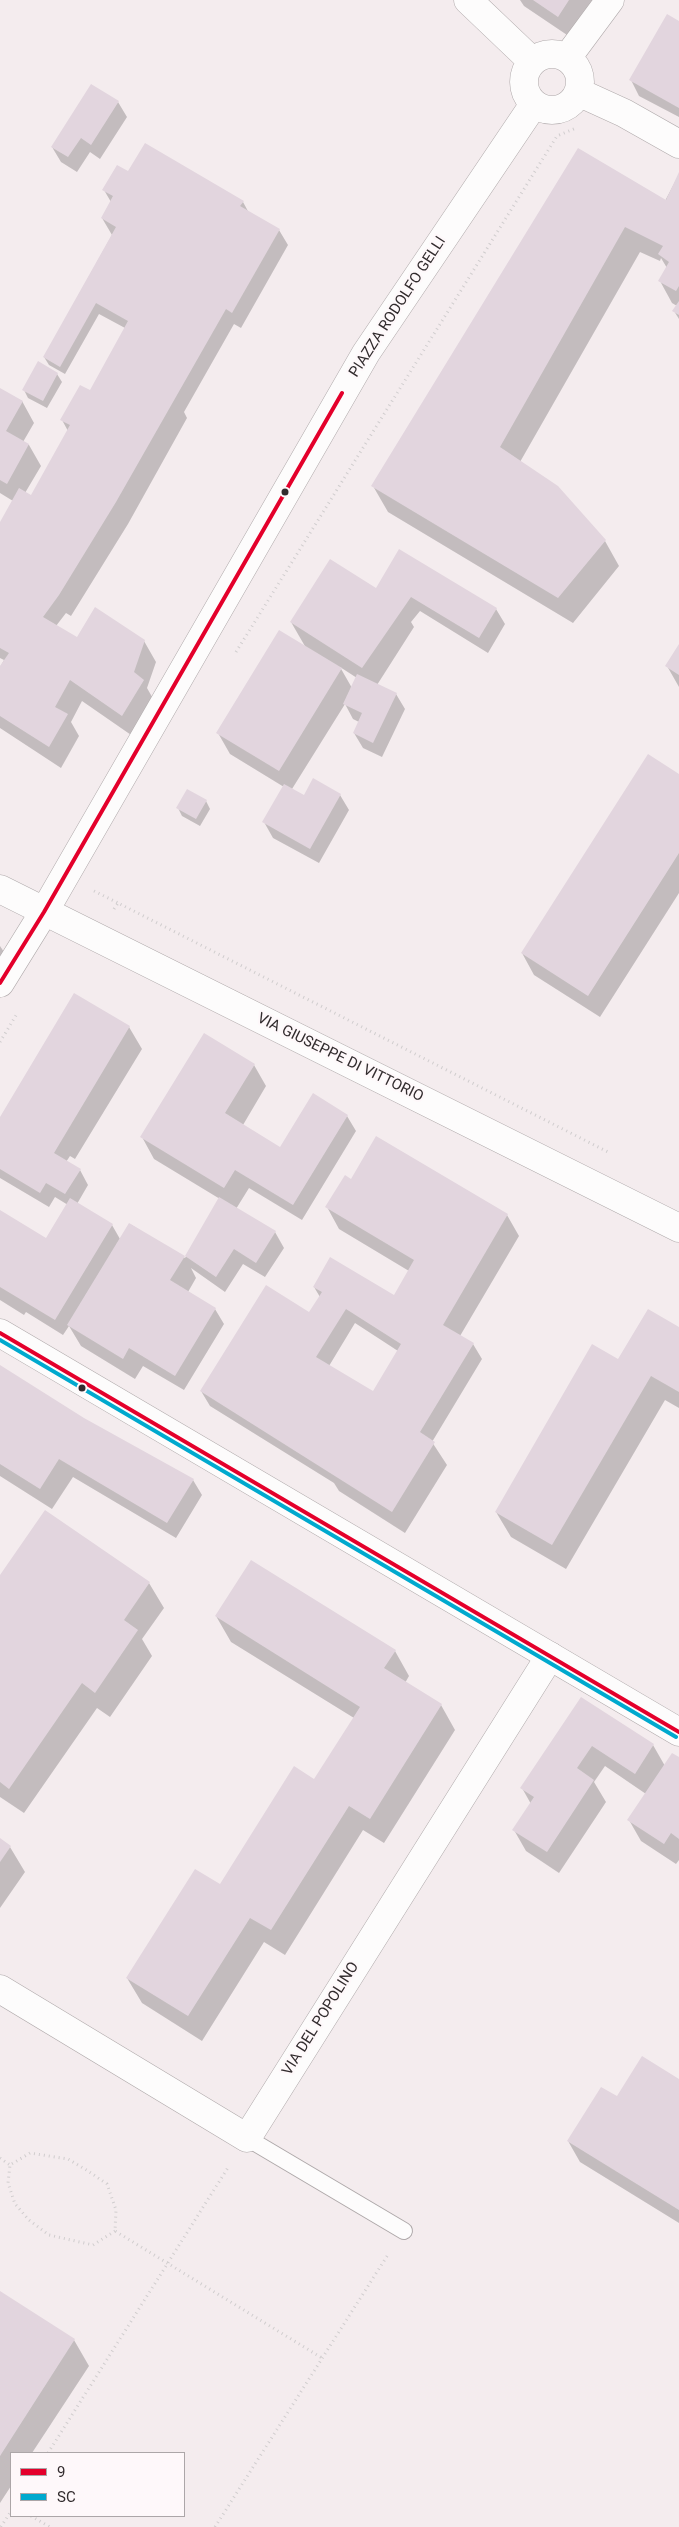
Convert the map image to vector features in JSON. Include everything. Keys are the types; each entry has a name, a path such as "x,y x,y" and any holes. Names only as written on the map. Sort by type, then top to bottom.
{"street":[{"path":"468,0 532,62"},
{"path":"567,58 610,0"},
{"path":"546,54 558,54 567,58 576,66 579,76 578,92 574,99 562,108 552,110 534,104 526,94 523,85 524,74 532,62 546,54"},
{"path":"578,92 624,113 679,144"},
{"name":"PIAZZA RODOLFO GELLI","path":"0,982 44,912 366,353 534,104"},
{"name":"VIA GIUSEPPE DI VITTORIO","path":"0,889 679,1228"},
{"path":"0,1333 679,1732"},
{"name":"VIA DEL POPOLINO","path":"246,2138 550,1656"},
{"path":"0,1988 246,2138"}],"lane":[{"path":"246,2138 404,2231"}],"path":[{"path":"231,660 557,136 581,126"},
{"path":"89,888 118,903"},
{"path":"49,2452 246,2138"},
{"path":"10,2165 30,2153 68,2158 88,2170 106,2184 116,2210 115,2231"},
{"path":"0,2158 10,2165"},
{"path":"10,2165 8,2183 15,2204 30,2220 49,2235 93,2245 115,2231"},
{"path":"115,2231 322,2358"},
{"path":"214,2527 404,2231"},
{"path":"1,2527 10,2513"},
{"path":"33,2517 50,2527"}],"building":[{"path":"533,0 569,0 558,17"},
{"path":"667,14 679,21 679,108 629,80"},
{"path":"91,84 119,101 91,145 81,138 68,157 51,147"},
{"path":"145,143 244,201 240,206 280,229 232,313 226,309 116,502 59,595 43,617 77,637 95,607 145,640 134,672 144,680 122,716 70,680 55,707 68,714 49,747 0,716 0,666 9,653 0,648 0,522 19,488 31,495 70,425 60,420 80,385 90,390 128,321 96,303 60,367 43,357 116,227 101,218 113,196 102,190 117,165 128,171"},
{"path":"578,148 666,200 679,172 679,286 676,291 658,281 669,262 658,254 663,246 625,227 500,447 558,486 606,540 558,598 371,486"},
{"path":"679,301 679,315 672,311"},
{"path":"38,361 58,373 43,401 22,390"},
{"path":"0,388 23,401 6,431 29,444 7,484 0,480"},
{"path":"399,549 497,608 479,638 411,597 362,668 290,622 330,559 376,588"},
{"path":"279,630 342,668 279,771 216,733"},
{"path":"679,644 679,675 665,666"},
{"path":"357,674 397,693 373,743 353,733 362,713 343,704"},
{"path":"648,754 679,774 679,853 588,996 521,953"},
{"path":"313,778 341,794 310,849 262,822 284,784 304,795"},
{"path":"187,789 207,800 196,819 176,808"},
{"path":"74,993 130,1026 54,1153 81,1169 65,1194 46,1183 40,1193 0,1169 0,1117"},
{"path":"204,1033 255,1064 225,1113 280,1147 313,1093 348,1115 293,1205 235,1170 224,1188 140,1137"},
{"path":"376,1136 508,1214 443,1325 474,1343 420,1432 435,1442 392,1512 200,1391 266,1285 309,1312 322,1292 313,1287 330,1257 394,1295 414,1260 325,1207 345,1175 351,1179","holes":["346,1309 401,1344 373,1391 316,1357"]},
{"path":"219,1197 276,1231 256,1263 234,1249 216,1277 185,1256"},
{"path":"70,1198 113,1224 55,1320 0,1287 0,1210 46,1238"},
{"path":"129,1223 185,1256 170,1280 216,1308 175,1376 129,1348 123,1359 67,1325"},
{"path":"648,1309 679,1327 679,1392 651,1376 552,1545 495,1512 592,1344 618,1359"},
{"path":"0,1365 84,1418 194,1479 167,1523 59,1459 40,1489 0,1464"},
{"path":"45,1510 150,1582 124,1620 138,1630 95,1693 82,1683 9,1789 0,1782 0,1575"},
{"path":"251,1560 396,1650 384,1668 442,1704 370,1819 349,1806 271,1930 250,1918 188,2016 126,1978 195,1869 220,1884 294,1766 314,1779 360,1707 215,1616"},
{"path":"581,1697 654,1744 635,1774 592,1746 577,1768 594,1780 547,1852 512,1830 534,1797 520,1788"},
{"path":"672,1753 679,1757 679,1839 671,1833 664,1844 627,1820"},
{"path":"0,1838 11,1846 0,1862"},
{"path":"642,2056 679,2079 679,2210 567,2141 601,2087 617,2096"},
{"path":"0,2291 75,2339 0,2456"}],"transit line":[{"name":"9","path":"0,983 44,912 342,393"},
{"name":"9","path":"0,1333 679,1732"},
{"name":"SC","path":"0,1340 676,1737"}]}
